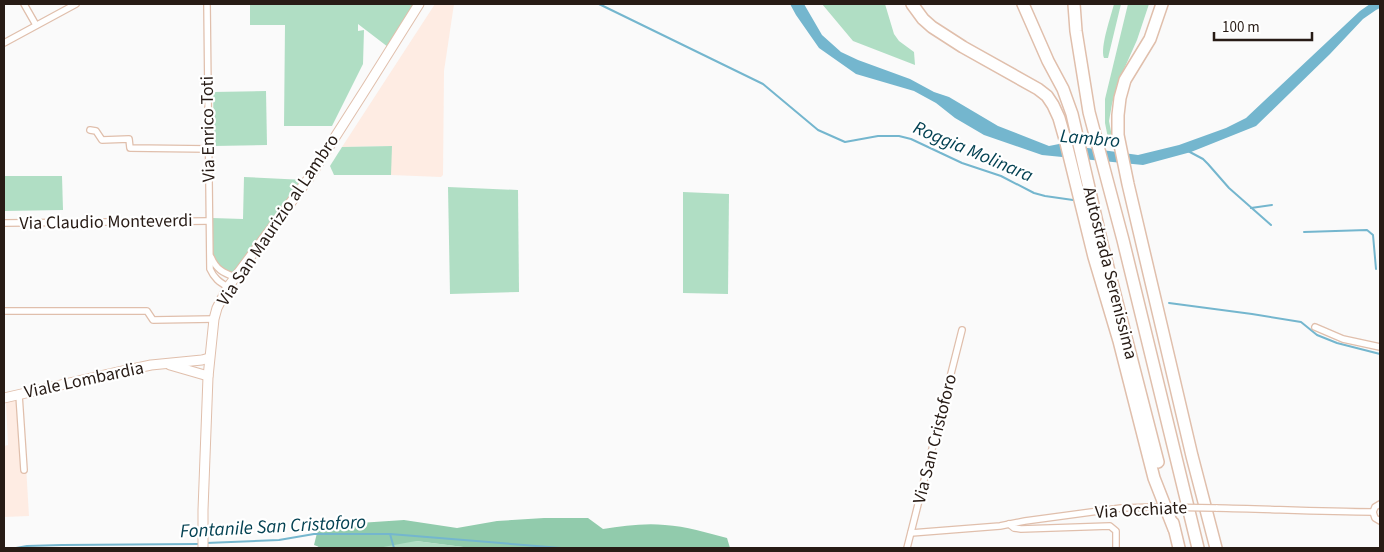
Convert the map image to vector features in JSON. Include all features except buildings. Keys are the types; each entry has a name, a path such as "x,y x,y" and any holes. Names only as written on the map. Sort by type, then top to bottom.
{"highway":[{"path":"912,4 923,19 932,27 1017,76 1047,96 1059,118 1082,182"},
{"name":"Autostrada Serenissima","path":"1023,4 1048,61 1063,89 1072,114 1082,182 1140,390 1179,548"},
{"name":"Autostrada Serenissima","path":"1074,4 1076,32 1089,112 1198,548"},
{"path":"1162,4 1150,39 1126,80 1120,98 1118,135 1190,446 1216,548"}],"main road":[{"name":"Via San Maurizio al Lambro","path":"203,545 203,498 209,358 217,308 228,287 309,178 419,4"},
{"name":"Viale Lombardia","path":"4,398 113,373 209,358"},
{"name":"Viale Lombardia","path":"165,364 208,376"}],"street":[{"path":"24,4 36,25"},
{"path":"4,43 76,4"},
{"name":"Via Enrico Toti","path":"207,4 210,269 213,276 228,287"},
{"path":"90,130 96,130 102,140 129,138 130,148 208,149"},
{"name":"Via Claudio Monteverdi","path":"4,223 209,221"},
{"path":"210,254 214,264 221,272 236,276"},
{"path":"4,311 146,311 153,320 214,319"},
{"path":"1315,327 1343,339 1380,348"},
{"name":"Via San Cristoforo","path":"907,548 962,330"},
{"path":"19,395 24,470"},
{"path":"1380,504 1375,507 1373,512 1375,518 1380,522"},
{"name":"Via Occhiate","path":"911,534 1000,526 1121,508 1285,509 1373,512"},
{"path":"1009,524 1014,528 1021,529 1110,526 1116,531 1116,548"}],"shaded area":[{"path":"435,4 454,4 444,71 443,175 441,177 391,175 391,146 342,147"},
{"path":"22,398 29,516 4,517 4,446 8,445 6,403"}],"green space":[{"path":"250,4 416,4 388,47 358,24 358,31 364,30 363,64 332,126 284,126 285,25 250,25"},
{"path":"822,4 885,4 894,34 899,41 914,52 915,65 853,41"},
{"path":"1114,4 1121,4 1108,58 1104,58 1103,47"},
{"path":"1128,4 1149,4 1137,40 1117,85 1109,121 1114,147 1110,148 1105,123 1105,99"},
{"path":"266,91 267,145 214,146 213,92"},
{"path":"392,146 391,175 334,175 330,166 342,147"},
{"path":"4,176 62,176 63,210 4,211"},
{"path":"244,177 305,180 237,272 230,272 220,268 214,259 212,218 243,219"},
{"path":"448,187 518,190 519,292 450,294"},
{"path":"683,192 729,194 728,294 683,293"},
{"path":"588,518 603,529 649,524 681,527 727,538 730,548 471,548 416,541 378,548 322,548 314,545 319,525 337,521 359,523 404,520 457,528 497,521"},
{"path":"318,538 416,541 471,548 318,548"}],"water":[{"path":"790,4 804,4 822,35 841,52 910,79 934,92 949,97 998,126 1049,146 1059,144 1138,155 1179,145 1226,128 1246,118 1360,11 1370,4 1380,4 1380,8 1363,19 1256,126 1191,152 1143,165 1042,155 984,135 955,118 936,103 914,91 856,74 819,48"}],"waterway":[{"name":"Roggia Molinara","path":"599,4 763,84 818,130 845,142 878,136 899,136 911,139 962,163 1001,176 1034,193 1073,200"},
{"path":"1188,151 1203,159 1229,188 1271,225"},
{"path":"1251,208 1272,205"},
{"path":"1304,232 1367,230 1373,235 1376,269"},
{"name":"Roggia Molinara","path":"1169,303 1301,322 1317,335 1337,343 1380,354"},
{"name":"Fontanile San Cristoforo","path":"206,543 279,540 314,534 390,534 561,548"},
{"path":"390,534 394,548"},
{"name":"Fontanile San Cristoforo","path":"16,548 62,545 199,544"}],"water label":[{"name":"Lambro","path":"1090,139"}]}
